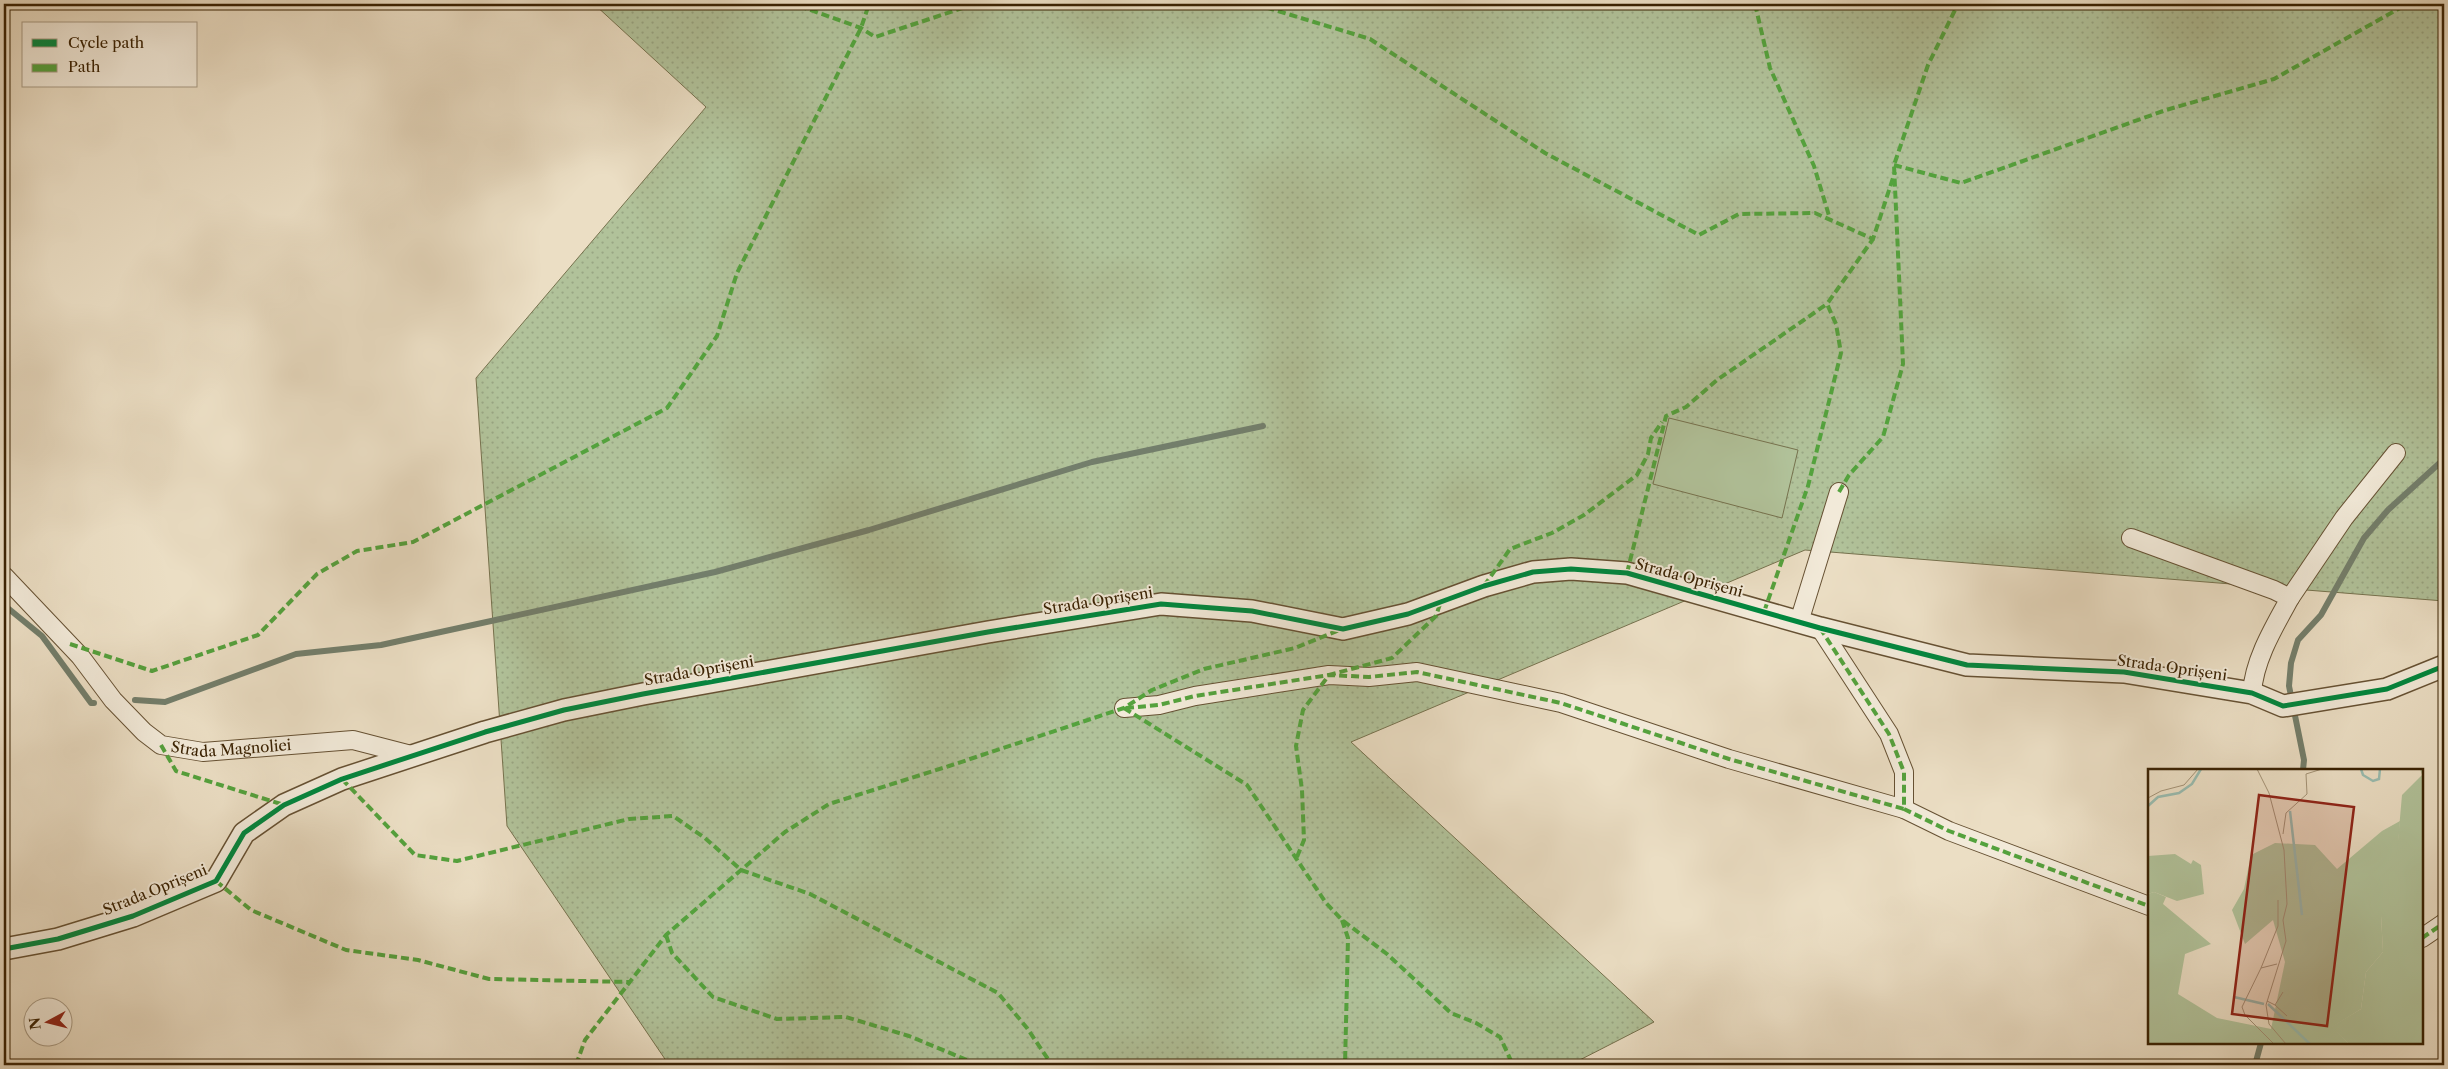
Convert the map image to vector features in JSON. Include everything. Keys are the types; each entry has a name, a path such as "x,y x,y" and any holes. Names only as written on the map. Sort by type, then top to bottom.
{"street":[{"path":"2252,693 2252,682 2269,637 2290,598 2344,518 2396,453"},
{"path":"1799,622 1840,492"},
{"path":"2131,538 2274,590 2290,598"},
{"name":"Strada Oprișeni","path":"4,950 58,939 133,916 216,881 244,833 261,819 284,805 342,778 412,754 564,710 626,697 988,632 1161,604 1252,611 1343,629 1408,614 1484,586 1532,572 1571,569 1627,573 1820,628 1967,665 2124,672 2252,693 2283,706 2387,689 2444,666"},
{"name":"Strada Magnoliei","path":"4,576 75,650 113,700 144,732 161,745 203,752 353,740 412,754"},
{"path":"1820,628 1889,734 1904,772 1904,809"},
{"path":"1124,708 1159,705 1194,696 1329,675 1369,677 1417,672 1561,703 1729,759 1904,809 1949,831 2148,906"},
{"path":"2423,937 2444,923"}],"green space":[{"path":"594,4 2444,4 2444,601 1805,550 1351,742 1654,1022 1570,1065 669,1065 507,826 476,378 706,107"},
{"path":"1669,418 1798,450 1782,518 1653,484"}],"waterway":[{"path":"135,700 165,702 296,654 381,645 715,572 869,530 1092,462 1263,426"},
{"path":"2303,769 2304,760 2289,686 2291,663 2298,640 2321,615 2364,538 2388,510 2444,459"},
{"path":"4,605 42,636 91,703 94,703"},
{"path":"2255,1065 2261,1044"}],"marked path":[{"path":"800,4 805,8 861,28 875,37 975,4"},
{"path":"70,644 152,671 258,635 317,574 357,551 413,542 667,408 717,336 737,273 861,28 869,4"},
{"path":"1255,4 1370,39 1545,153 1699,235 1739,214 1815,213 1873,239 1895,172"},
{"path":"1755,4 1770,68 1814,166 1830,219"},
{"path":"1839,492 1849,475 1883,437 1903,364 1894,165 1928,65 1958,4"},
{"path":"1894,165 1961,183 2166,110 2274,79 2407,4"},
{"path":"1764,612 1808,486 1841,353 1836,324 1827,304 1873,239"},
{"path":"1627,573 1666,416 1686,407 1717,380 1827,304"},
{"path":"1484,586 1510,549 1552,533 1584,515 1637,475 1648,454 1651,438 1662,422"},
{"path":"1297,857 1304,840 1302,790 1296,746 1303,710 1329,675 1392,658 1436,616 1441,601"},
{"path":"1820,628 1889,734 1904,772 1904,809 1949,831 2148,906"},
{"path":"576,1065 585,1040 666,935 785,832 829,804 1124,708 1152,690 1204,669 1295,648 1342,629"},
{"path":"1126,708 1159,705 1195,696 1329,675 1369,677 1417,672 1561,703 1729,759 1904,809"},
{"path":"1124,708 1247,785 1326,903 1342,920 1387,954 1451,1013 1476,1023 1500,1037 1513,1065"},
{"path":"161,745 176,771 284,805"},
{"path":"342,779 415,855 457,861 629,819 673,816 705,838 741,870 810,894 998,993 1027,1028 1052,1065"},
{"path":"216,881 251,910 346,950 418,960 489,979 631,982"},
{"path":"1342,920 1348,938 1345,1065"},
{"path":"2423,937 2444,923"},
{"path":"666,935 672,953 713,997 777,1019 846,1017 909,1036 979,1065"}],"cycle path":[{"path":"4,949 58,939 133,916 216,881 244,833 284,805 342,779 485,732 564,710 643,694 988,632 1161,604 1252,611 1343,629 1408,614 1484,586 1533,572 1571,569 1627,573 1820,628 1967,665 2124,672 2252,693 2283,706 2387,689 2444,666"}]}
